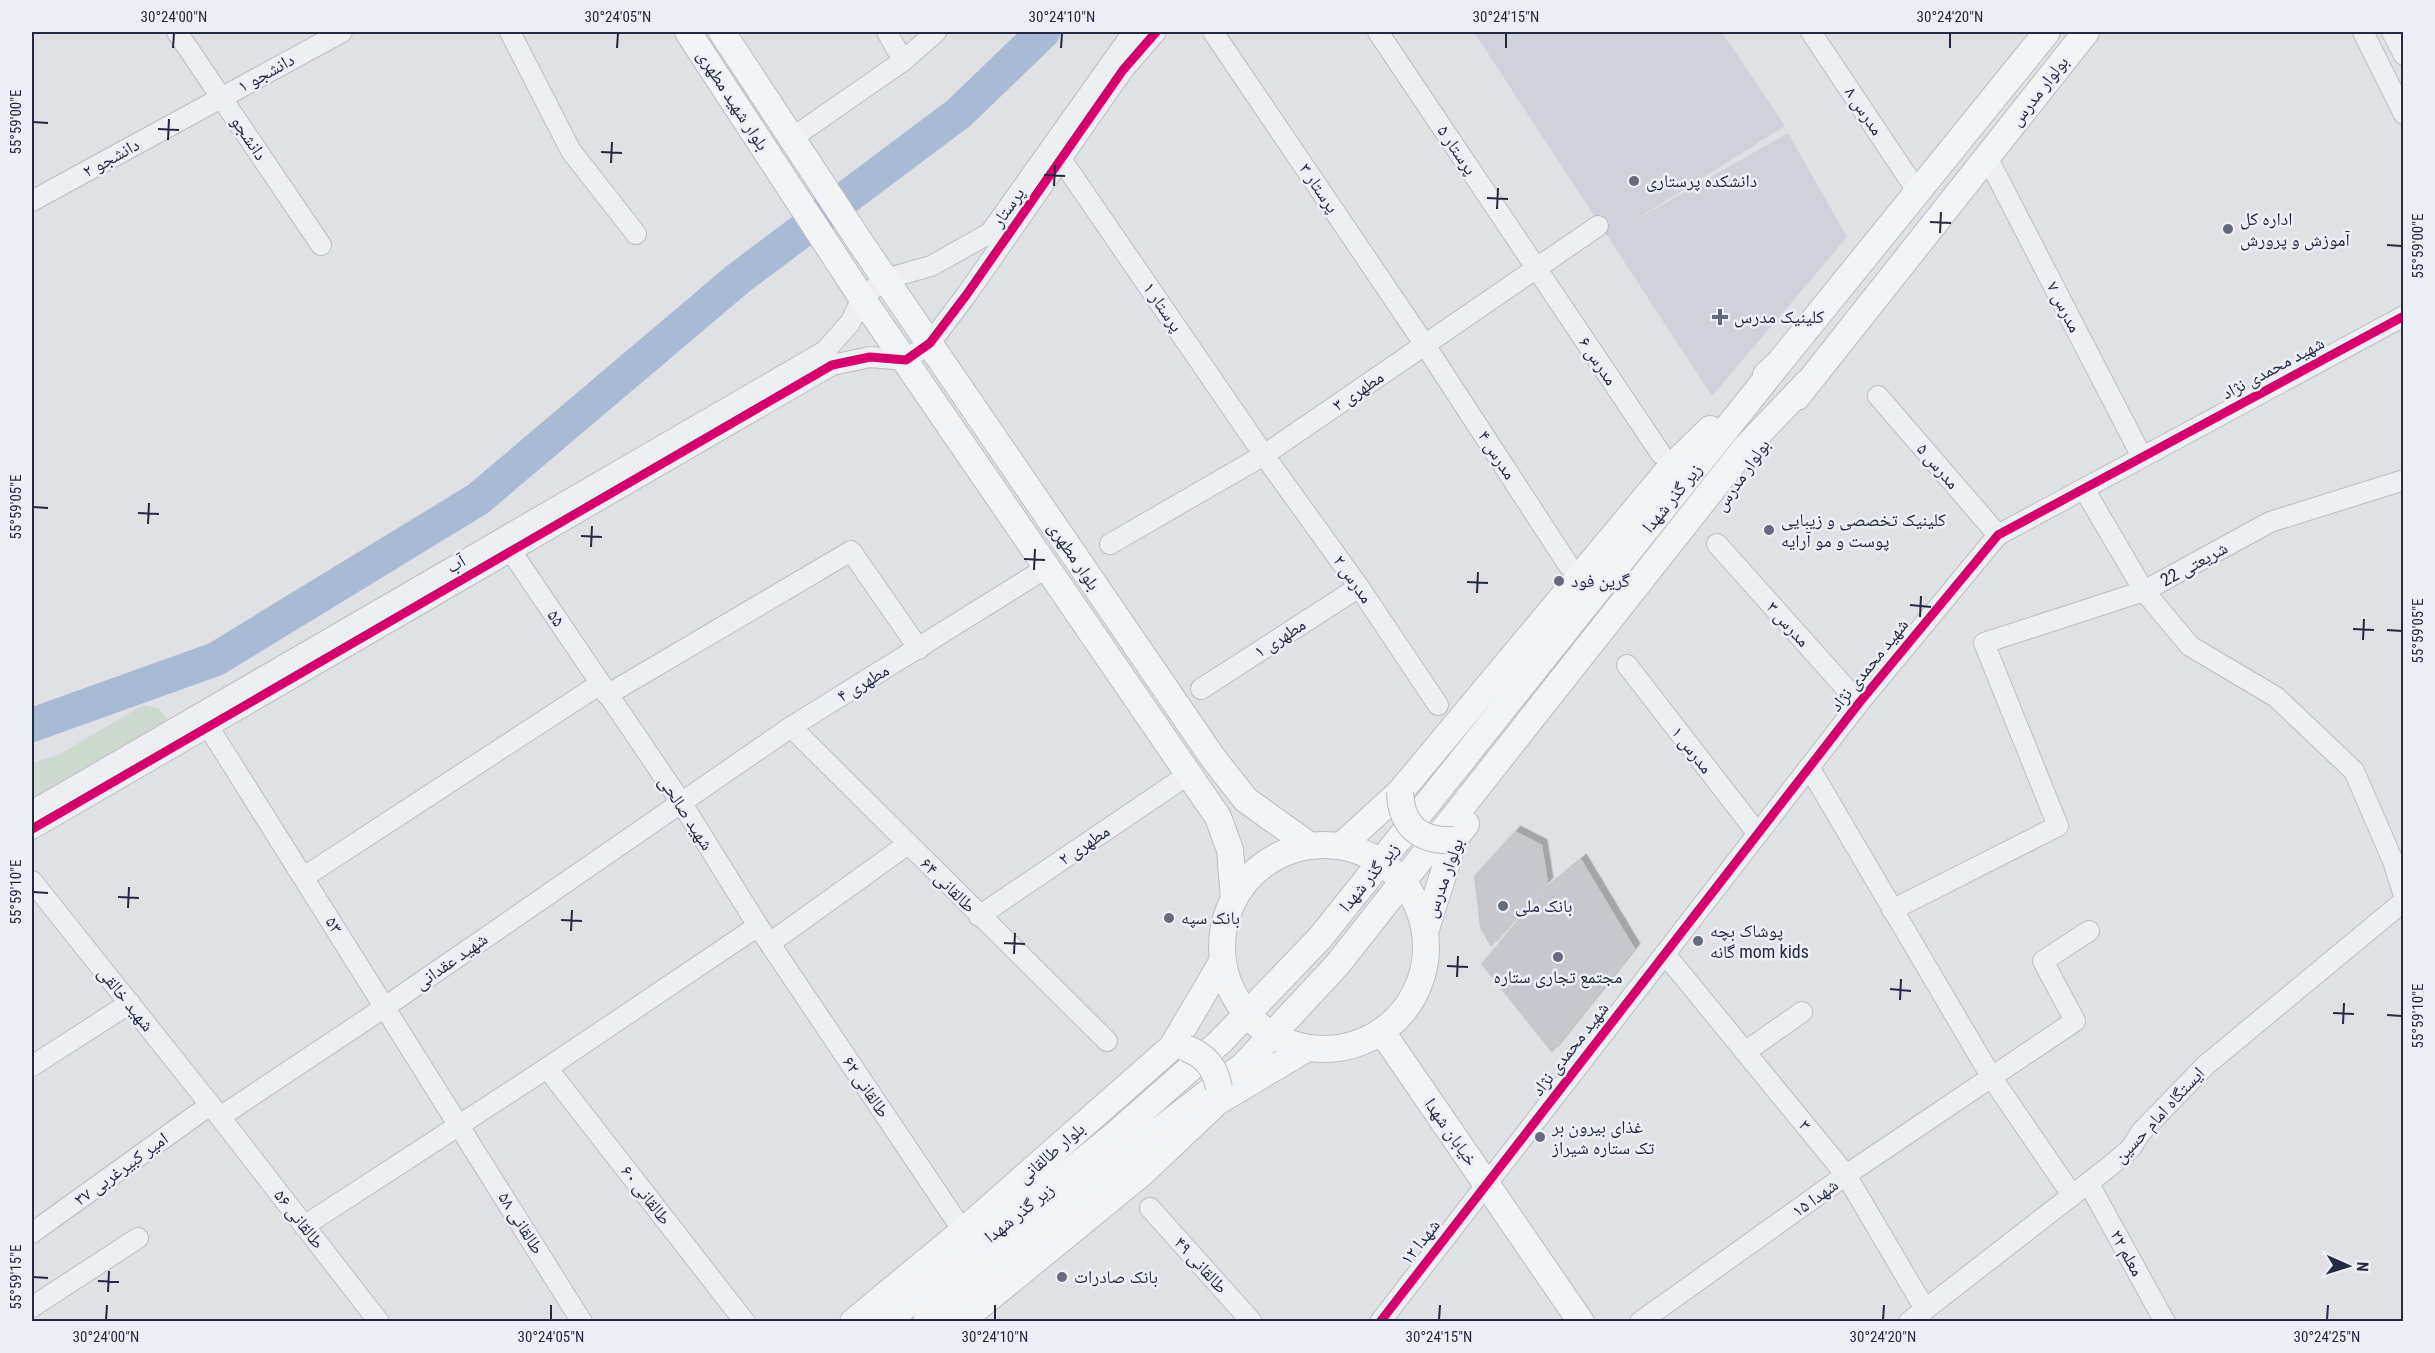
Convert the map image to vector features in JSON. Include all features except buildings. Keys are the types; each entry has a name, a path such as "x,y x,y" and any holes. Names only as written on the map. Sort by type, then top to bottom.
{"main road":[{"name":"بلوار شهید مطهری","path":"688,32 841,265"},
{"name":"بلوار شهید مطهری","path":"722,32 862,245"},
{"name":"بولوار مدرس","path":"1425,932 1454,840 1706,526 1807,383 2086,32"},
{"name":"بولوار مدرس","path":"1341,846 1400,792 1670,468 1779,363 2040,34"},
{"name":"بلوار مطهری","path":"862,245 1213,758 1246,800 1309,845"},
{"name":"بلوار مطهری","path":"841,265 1218,817 1230,850 1234,899"},
{"name":"زیر گذر شهدا","path":"886,1322 1116,1133 1220,1042 1320,938 1779,363"},
{"name":"زیر گذر شهدا","path":"926,1322 1132,1152 1245,1065 1337,965 1745,448 1807,383"},
{"path":"1400,792 1400,806 1414,830 1426,838 1439,841 1454,840"},
{"path":"1309,845 1341,846 1371,856 1384,863 1397,875 1416,902 1425,932 1425,961 1418,988 1403,1013 1382,1032 1358,1044 1333,1050 1306,1049 1276,1038 1250,1019 1232,992 1222,962 1223,929 1234,899 1253,873 1279,855 1309,845"},
{"name":"بلوار طالقانی","path":"853,1322 1179,1047 1222,962"},
{"name":"خیابان شهدا","path":"1382,1032 1581,1322"},
{"path":"1179,1047 1199,1053 1209,1062 1216,1074 1218,1095"},
{"path":"960,1322 1141,1174 1218,1095 1306,1049"}],"street":[{"name":"دانشجو","path":"177,32 321,245"},
{"name":"دانشجو ۱","path":"222,97 342,32"},
{"path":"510,32 571,150 636,234"},
{"path":"887,32 903,61"},
{"path":"796,145 903,61 936,32"},
{"name":"پرستار","path":"885,279 931,266 990,233 1133,32"},
{"name":"پرستار","path":"906,360 930,343 1123,70 1156,32"},
{"name":"پرستار ۳","path":"1213,32 1425,345"},
{"name":"پرستار ۵","path":"1378,32 1536,268"},
{"name":"مدرس ۸","path":"1811,32 1917,191"},
{"path":"2363,32 2403,114"},
{"path":"2392,32 2403,55"},
{"name":"دانشجو ۲","path":"32,201 222,97"},
{"name":"مدرس ۷","path":"1987,157 2142,457"},
{"name":"پرستار ۱","path":"1061,159 1264,455"},
{"name":"مطهری ۳","path":"1110,544 1264,455 1598,226"},
{"name":"مدرس ۶","path":"1536,268 1661,454"},
{"path":"862,298 885,279"},
{"name":"آب","path":"32,811 825,351 850,323 862,298"},
{"name":"شهید محمدی نژاد","path":"1487,1183 1859,703 1998,535 2403,316"},
{"name":"مدرس ۴","path":"1425,345 1569,566"},
{"name":"آب","path":"32,829 832,365 870,357 906,360"},
{"name":"مدرس ۵","path":"1878,396 1998,535"},
{"name":"مدرس ۲","path":"1264,455 1359,586 1438,705"},
{"name":"شریعتی 22","path":"1892,910 2058,826 1984,643 2144,591 2270,522 2403,480"},
{"path":"2084,489 2144,591 2190,646 2276,697 2354,771 2398,858 2403,896"},
{"name":"مدرس ۳","path":"1717,544 1859,703"},
{"name":"۵۵","path":"511,551 604,690"},
{"path":"304,877 604,690 851,551 919,649"},
{"name":"مطهری ۴","path":"681,802 791,727 1046,568"},
{"name":"مطهری ۱","path":"1202,689 1359,586"},
{"name":"مدرس ۱","path":"1627,665 1758,834"},
{"name":"شهید صالحی","path":"604,690 681,802 770,943"},
{"name":"۵۳","path":"208,726 459,1125"},
{"name":"طالقانی ۶۴","path":"791,727 1107,1041"},
{"path":"1809,767 1992,1078 2072,1196"},
{"name":"مطهری ۲","path":"979,916 1189,774"},
{"name":"شهید عقدانی","path":"215,1111 385,1007 681,802"},
{"path":"770,943 908,844"},
{"name":"شهید خالقی","path":"32,881 215,1111"},
{"name":"ایستگاه امام حسین","path":"1909,1322 2089,1184 2131,1148 2141,1132 2206,1065 2403,901"},
{"path":"304,1226 547,1068 758,926"},
{"name":"شهدا ۱۵","path":"1640,1322 1846,1175 2075,1021 2043,961 2089,931"},
{"name":"طالقانی ۶۲","path":"770,943 963,1231"},
{"name":"۳","path":"1665,954 1846,1175 1925,1309"},
{"path":"32,1066 130,1003"},
{"path":"1745,1052 1802,1012"},
{"name":"طالقانی ۶۰","path":"547,1068 745,1322"},
{"name":"طالقانی ۵۶","path":"215,1111 379,1322"},
{"name":"امیر کبیرغربی ۳۷","path":"32,1233 215,1111"},
{"name":"طالقانی ۵۸","path":"459,1125 582,1322"},
{"name":"۱۲ شهدا","path":"1380,1322 1487,1183"},
{"name":"معلم ۲۲","path":"2089,1184 2164,1322"},
{"name":"طالقانی ۴۹","path":"1150,1208 1252,1322"},
{"path":"32,1307 138,1238"}],"shaded area":[{"path":"1474,32 1722,32 1785,126 1627,225 1788,133 1847,237 1712,396"},
{"path":"143,705 158,708 167,719 167,730 32,808 32,763 58,755"}],"waterway":[{"path":"32,725 216,659 478,499 739,278 959,113 1043,32"}],"cycle path":[{"path":"32,829 832,365 870,357 906,360 930,343 967,294 1123,70 1156,32"},
{"path":"1380,1322 1859,703 1998,535 2404,316"}],"place":[{"name":"دانشکده پرستاری","path":"1634,181"},
{"name":"اداره کل آموزش و پرورش","path":"2228,229"},
{"name":"کلینیک مدرس","path":"1720,317"},
{"name":"کلینیک تخصصی و زیبایی پوست و مو آرایه","path":"1769,530"},
{"name":"گرین فود","path":"1559,581"},
{"name":"بانک ملی","path":"1503,906"},
{"name":"بانک سپه","path":"1169,918"},
{"name":"پوشاک بچه گانه mom kids","path":"1698,941"},
{"name":"مجتمع تجاری ستاره","path":"1558,957"},
{"name":"غذای بیرون بر تک ستاره شیراز","path":"1540,1137"},
{"name":"بانک صادرات","path":"1062,1277"}]}
